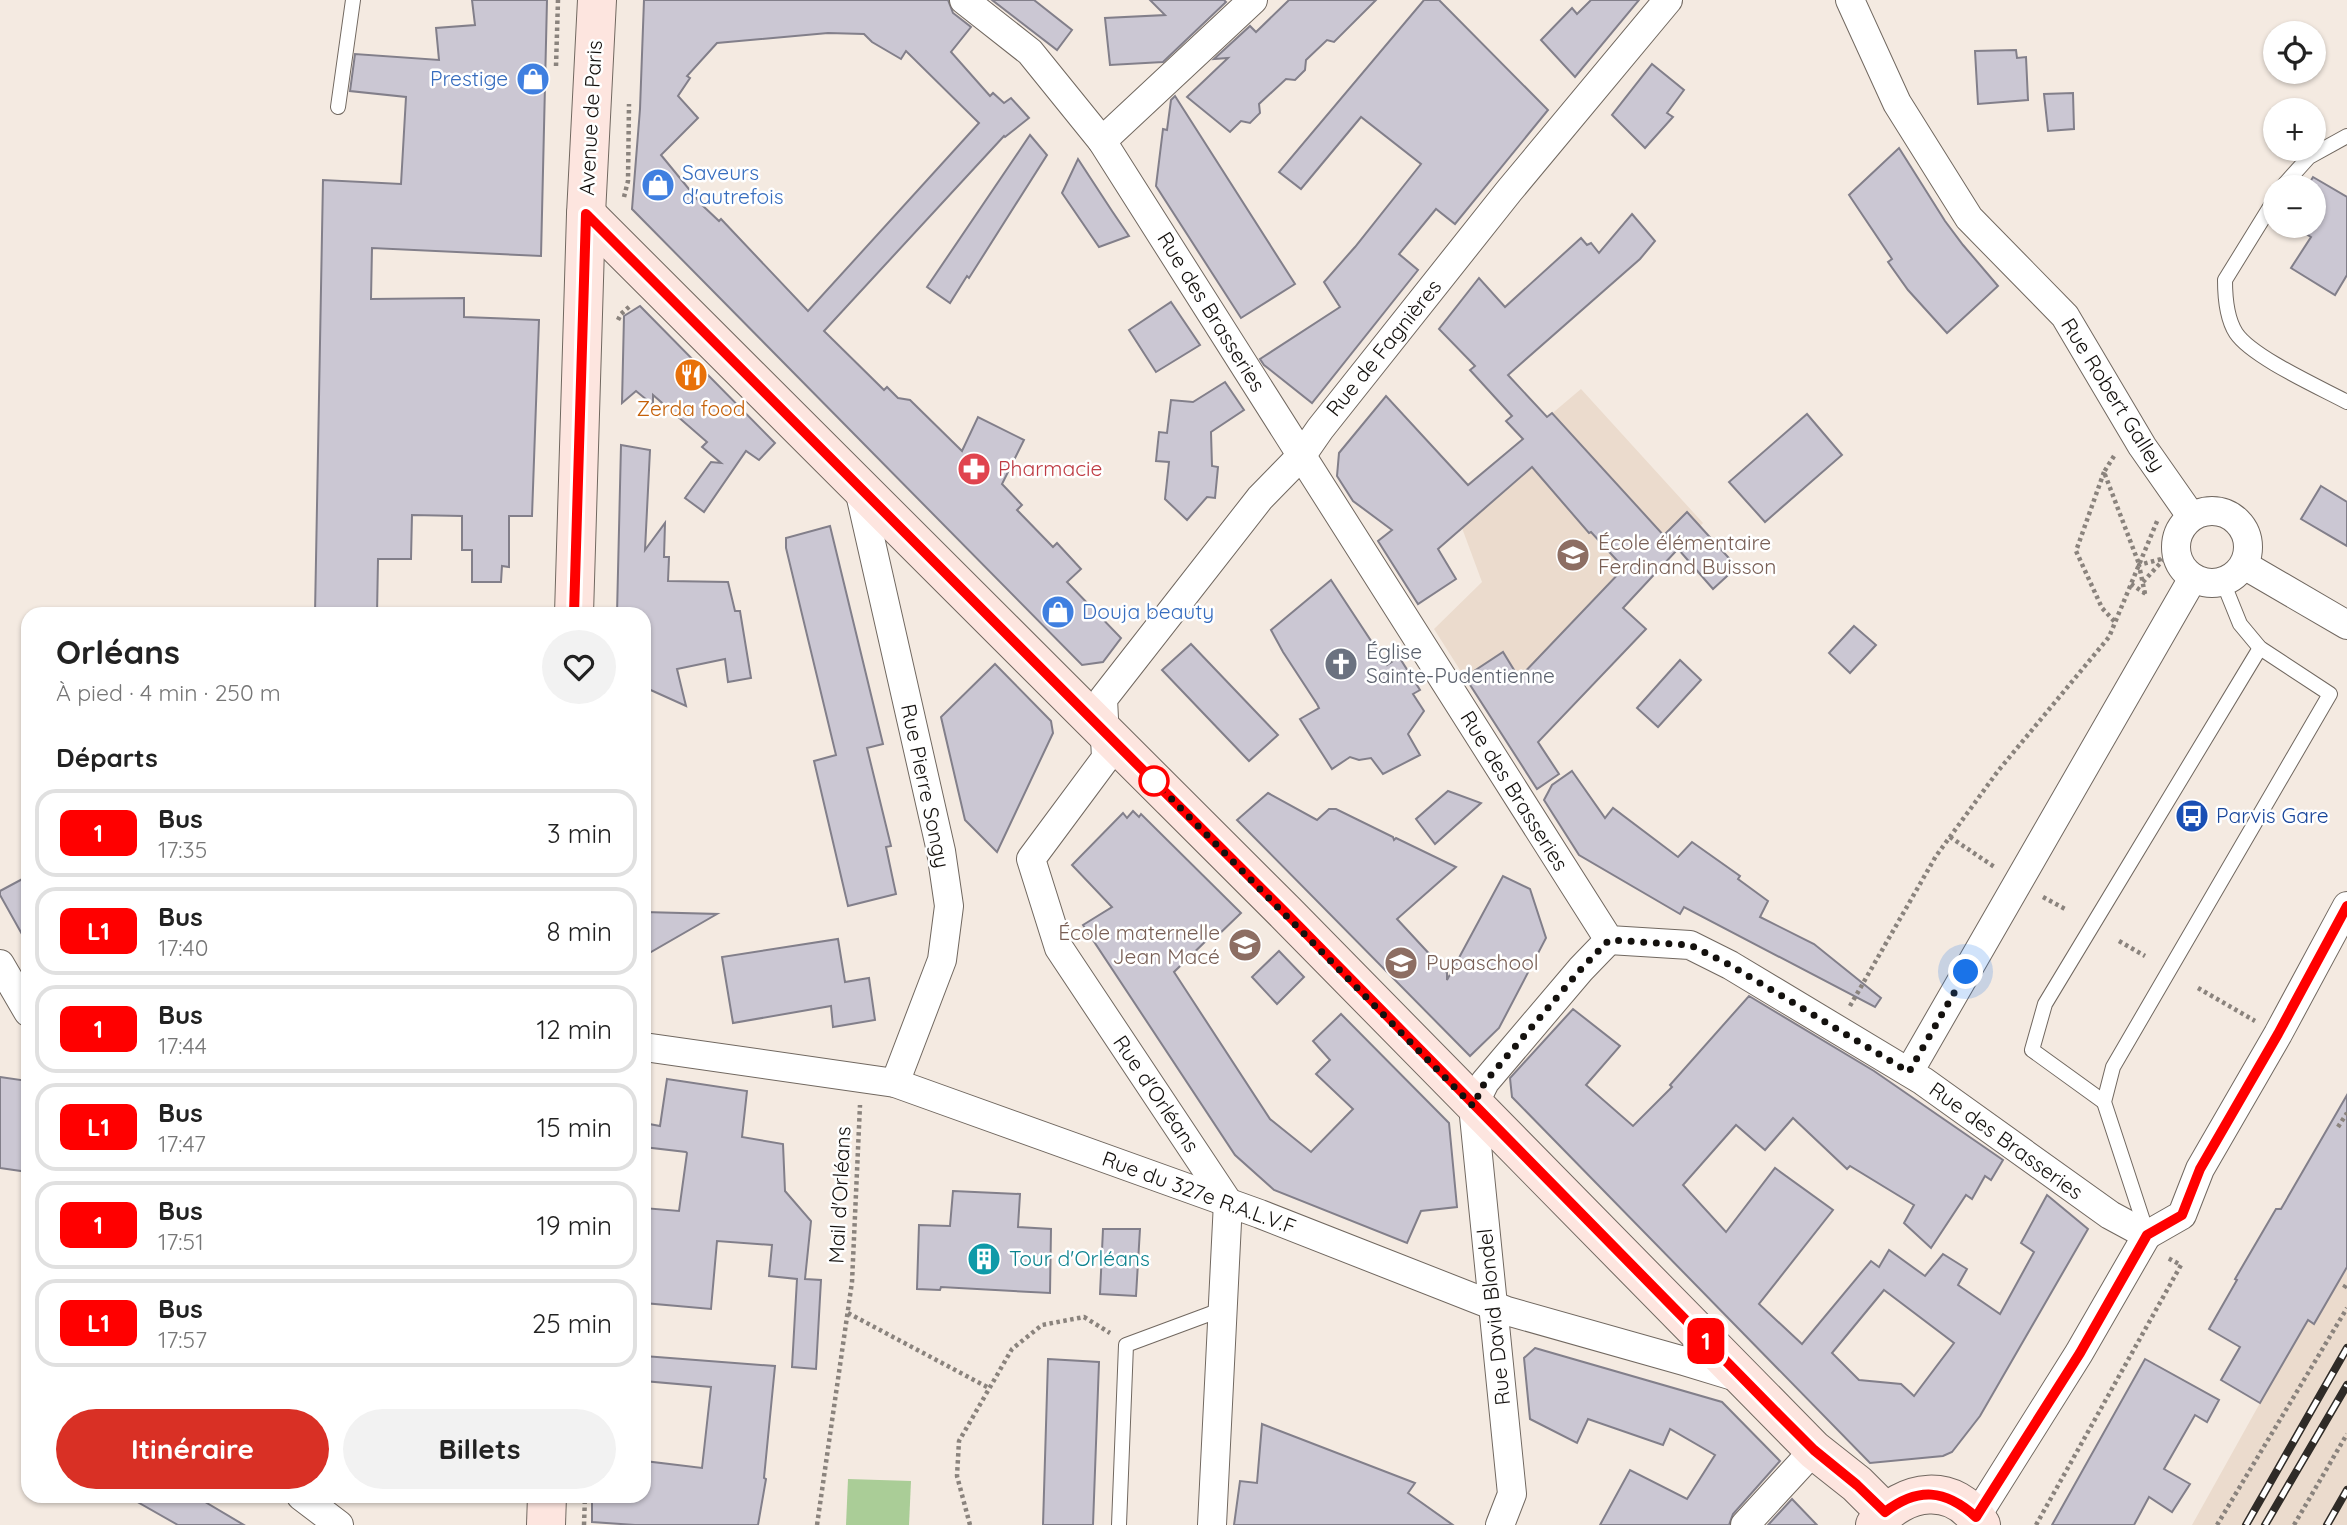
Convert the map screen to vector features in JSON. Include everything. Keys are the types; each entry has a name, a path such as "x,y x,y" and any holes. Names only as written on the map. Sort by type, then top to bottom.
{"main road":[{"name":"Avenue de Paris","path":"574,607 586,214 597,0"},
{"path":"586,214 858,485 1103,715 1286,913 1473,1106 1814,1450 1857,1485 1880,1518 1901,1500 1921,1494 1941,1496 1961,1503 1978,1521"},
{"path":"546,1525 547,1503"}],"street":[{"name":"Rue des Brasseries","path":"964,0 1030,52 1102,141 1609,940 1690,945 1730,965 1909,1072 2146,1239"},
{"path":"1102,141 1253,0"},
{"name":"Rue de Fagnières","path":"1103,715 1260,498 1301,455 1509,191 1668,0"},
{"name":"Rue Robert Galley","path":"1850,0 1897,103 1969,218 2065,316 2142,446 2191,516"},
{"name":"Rue Pierre Songy","path":"858,485 941,850 949,906 943,960 895,1083"},
{"path":"2206,510 2222,511 2236,519 2246,532 2249,548 2234,573 2209,584 2193,578 2179,565 2174,548 2179,529 2191,516 2206,510"},
{"path":"2234,573 2347,625"},
{"path":"1909,1072 2193,578"},
{"name":"Rue d'Orléans","path":"1103,715 1106,758 1031,859 1059,948 1228,1202"},
{"path":"1978,1521 2146,1239 2182,1215 2200,1169 2278,1034 2347,906"},
{"path":"1473,1106 1485,1082 1609,940"},
{"path":"0,964 21,1000"},
{"name":"Rue du 327e R.A.L.V.F","path":"651,1048 895,1083 1228,1202 1493,1306 1744,1380"},
{"name":"Rue David Blondel","path":"1473,1106 1512,1494 1500,1525"},
{"path":"1212,1525 1228,1202"},
{"path":"1745,1525 1814,1450"},
{"path":"310,1503 338,1525"}],"lane":[{"path":"338,107 353,0"},
{"path":"2293,175 2309,157 2347,136"},
{"path":"2263,218 2225,280 2225,295 2235,331 2249,348 2347,402"},
{"path":"2146,1239 2104,1102 2113,1067 2330,694 2260,648 2240,624 2234,573"},
{"path":"2104,1102 2032,1050 2045,1004 2260,648"},
{"path":"1119,1525 1126,1345 1223,1309"}],"path":[{"path":"2115,622 2102,608 2076,551 2104,472 2117,451"},
{"path":"2104,472 2139,565 2145,594"},
{"path":"1850,1007 1937,856 1998,771 2109,637 2160,515"},
{"path":"2139,565 2165,558 2143,582"},
{"path":"2131,584 2155,601"},
{"path":"1950,838 1999,870"},
{"path":"2039,895 2067,910"},
{"path":"2119,941 2145,956"},
{"path":"2198,988 2263,1026"},
{"name":"Mail d'Orléans","path":"817,1525 852,1282 861,1078"},
{"path":"2338,1127 2346,1116"},
{"path":"2036,1525 2181,1265 2146,1239"},
{"path":"2217,1525 2347,1308"},
{"path":"847,1312 989,1388"},
{"path":"970,1525 957,1476 959,1441 1012,1349 1042,1325 1084,1317 1126,1345"},
{"path":"2294,1525 2347,1434"},
{"path":"584,1525 585,1503"}],"shaded area":[{"name":"École élémentaire Ferdinand Buisson","path":"1581,389 1703,523 1502,736 1434,629 1482,582 1462,528 1443,506"},
{"path":"2347,1095 2347,1525 2192,1525 2260,1403 2221,1380 2268,1298 2235,1279 2276,1209 2282,1206"}],"green space":[{"path":"848,1479 911,1481 909,1525 846,1525"}],"building":[{"path":"472,0 547,0 541,256 372,248 371,299 464,298 464,317 539,320 532,516 509,516 509,567 502,566 501,582 472,582 472,550 462,550 462,516 412,515 411,559 378,559 377,607 315,607 323,180 401,184 406,97 350,91 355,54 439,60 436,28 475,25"},
{"path":"644,0 948,0 953,13 971,27 951,52 990,96 993,93 1004,103 1011,98 1029,118 1004,136 824,331 884,390 887,387 898,398 910,400 962,451 978,417 1024,440 1002,484 1022,505 1017,510 1053,547 1057,543 1081,569 1067,582 1121,638 1103,662 1082,665 632,209 640,109","holes":["828,33 864,34 872,42 901,59 906,51 979,123 808,311 721,219 719,221 702,205 661,155 698,118 678,96 690,78 687,76 717,43"]},
{"path":"992,0 1034,0 1072,30 1057,50"},
{"path":"1150,0 1226,2 1163,62 1110,65 1105,18 1165,15"},
{"path":"1289,0 1376,0 1334,42 1327,40 1306,60 1305,70 1295,80 1286,79 1259,104 1260,113 1250,123 1241,121 1230,132 1187,97 1228,58 1214,59 1250,26 1256,32"},
{"path":"1424,0 1439,0 1548,110 1455,224 1436,209 1399,254 1418,270 1312,403 1260,359 1340,307 1324,282 1421,164 1361,117 1301,189 1279,172"},
{"path":"1591,0 1639,0 1575,77 1541,40 1572,8 1577,14"},
{"path":"2016,50 2017,58 2026,57 2028,100 1978,104 1975,51"},
{"path":"1652,64 1684,90 1667,113 1673,117 1645,148 1612,115"},
{"path":"2073,93 2074,129 2048,131 2044,94"},
{"path":"1175,96 1295,284 1241,318 1156,186 1163,129 1167,130 1171,100"},
{"path":"1030,135 1047,155 969,278 967,276 950,303 927,287"},
{"path":"1899,148 1945,221 1998,286 1947,333 1908,290 1888,262 1892,259 1849,195"},
{"path":"1078,159 1129,236 1099,247 1062,193"},
{"path":"2326,185 2347,197 2347,275 2335,295 2291,268 2310,238 2326,238"},
{"path":"1632,214 1655,241 1640,259 1508,375 1547,417 1552,413 1677,550 1623,608 1646,629 1538,742 1559,774 1537,789 1465,677 1503,652 1519,678 1624,568 1591,532 1589,533 1532,467 1438,549 1456,579 1418,604 1378,541 1392,530 1353,501 1337,476 1339,453 1386,396 1468,485 1523,439 1506,421 1512,416 1470,370 1475,366 1439,329 1479,278 1505,307 1581,238 1587,245 1591,243 1599,253"},
{"path":"1171,302 1200,345 1156,372 1129,330"},
{"path":"640,306 775,443 759,460 746,451 704,512 685,498 711,462 721,463 702,447 707,442 653,395 653,405 636,391 622,403 624,316"},
{"path":"1225,382 1244,410 1211,432 1212,466 1218,467 1215,498 1207,497 1187,520 1165,499 1169,462 1156,461 1159,432 1167,433 1171,400 1193,402"},
{"path":"1807,414 1842,455 1765,522 1729,482"},
{"path":"621,445 650,450 645,550 665,523 664,557 669,557 668,581 728,582 735,611 740,611 751,678 728,682 725,659 677,669 686,706 651,690 651,607 617,607"},
{"path":"2321,486 2347,502 2347,546 2301,519"},
{"path":"1687,512 1737,567 1713,589 1665,534"},
{"path":"830,526 883,744 867,748 891,846 886,847 896,894 848,906 814,761 836,755 786,548 786,538"},
{"name":"Église Sainte-Pudentienne","path":"1331,580 1387,665 1399,657 1420,690 1413,694 1424,711 1408,734 1420,755 1383,774 1371,758 1359,760 1350,757 1332,769 1300,719 1319,708 1271,630"},
{"path":"1854,626 1876,645 1850,673 1829,653"},
{"path":"1191,644 1278,735 1249,761 1162,670"},
{"path":"1680,660 1701,680 1658,727 1637,708"},
{"path":"995,664 1051,721 1053,733 997,852 965,820 941,717"},
{"path":"1572,771 1605,818 1613,808 1678,857 1692,842 1740,876 1738,879 1768,901 1760,917 1814,944 1881,998 1875,1007 1684,907 1680,914 1579,855 1544,800 1552,785"},
{"path":"1448,791 1481,803 1435,844 1416,819"},
{"path":"1268,793 1317,820 1329,809 1336,809 1393,837 1394,840 1396,838 1456,867 1397,919 1447,973 1447,980 1503,876 1530,889 1546,938 1499,1028 1470,1056 1237,820"},
{"path":"1133,811 1139,817 1141,814 1241,913 1214,939 1211,936 1174,972 1270,1119 1311,1152 1353,1109 1316,1074 1330,1060 1313,1041 1341,1014 1449,1123 1457,1207 1421,1211 1407,1243 1274,1190 1235,1155 1083,925 1112,907 1072,865 1123,813 1127,818"},
{"path":"21,880 21,932 0,895 0,891"},
{"path":"651,912 717,914 651,952"},
{"path":"838,939 845,982 869,978 875,1020 833,1027 831,1006 733,1023 722,957"},
{"path":"1279,951 1304,977 1277,1004 1252,977"},
{"path":"1749,996 1874,1071 2003,1160 1991,1180 1985,1176 1972,1199 1966,1195 1931,1248 1904,1223 1914,1205 1850,1166 1847,1169 1793,1118 1765,1150 1736,1125 1683,1185 1726,1232 1775,1168 1833,1210 1759,1304 1802,1344 1871,1261 1879,1267 1889,1250 1925,1276 1943,1254 1967,1269 1958,1285 2000,1314 2034,1252 2021,1243 2047,1195 2088,1229 1980,1416 1952,1452 1943,1456 1870,1463 1512,1097 1510,1078 1573,1009 1620,1046 1586,1085 1633,1126 1672,1087 1670,1085","holes":["1884,1290 1954,1343 1914,1396 1901,1384 1859,1380 1832,1353"]},
{"path":"0,1077 21,1080 21,1171 0,1168"},
{"path":"667,1079 747,1091 742,1137 783,1144 785,1191 811,1221 805,1279 821,1280 816,1369 792,1367 797,1279 769,1276 772,1245 717,1241 711,1309 651,1304 651,1209 679,1211 687,1153 651,1148 651,1124 660,1126"},
{"path":"2347,1095 2347,1267 2314,1324 2308,1320 2260,1403 2221,1380 2240,1347 2209,1329 2276,1209 2281,1209"},
{"name":"Tour d'Orléans","path":"953,1191 1020,1194 1018,1227 1051,1229 1050,1293 941,1287 940,1290 917,1289 919,1225 950,1226"},
{"path":"1103,1229 1140,1229 1136,1296 1100,1294"},
{"path":"1535,1348 1722,1402 1780,1461 1733,1514 1729,1525 1600,1525 1630,1470 1687,1499 1715,1455 1670,1429 1663,1445 1588,1419 1577,1443 1530,1419 1524,1358"},
{"path":"651,1357 775,1366 766,1479 758,1525 635,1525 592,1522 592,1503 651,1503 651,1462 702,1468 711,1387 651,1382"},
{"path":"1048,1359 1099,1362 1093,1525 1043,1525"},
{"path":"2145,1359 2219,1400 2207,1422 2195,1415 2164,1469 2190,1484 2172,1512 2149,1497 2134,1525 2052,1525"},
{"path":"1262,1424 1415,1483 1408,1493 1453,1525 1234,1525 1240,1481 1257,1483"},
{"path":"1792,1499 1817,1525 1768,1525"},
{"path":"139,1503 207,1503 244,1525 178,1525"}],"railway":[{"path":"2246,1525 2347,1348"},
{"path":"2265,1525 2347,1385"},
{"path":"2327,1525 2347,1490"}],"bus line":[{"name":"1","path":"574,607 586,214 1286,913 1814,1450 1885,1512 1901,1500 1921,1494 1941,1496 1961,1503 1976,1517 2080,1353 2147,1235 2182,1215 2200,1169 2278,1034 2347,906"}],"place":[{"name":"Prestige","path":"533,79"},
{"name":"Saveurs d'autrefois","path":"658,185"},
{"name":"Zerda food","path":"691,375"},
{"name":"Pharmacie","path":"974,469"},
{"name":"École élémentaire Ferdinand Buisson","path":"1573,555"},
{"name":"Douja beauty","path":"1058,612"},
{"name":"Église Sainte-Pudentienne","path":"1341,664"},
{"name":"Parvis Gare","path":"2192,816"},
{"name":"École maternelle Jean Macé","path":"1245,945"},
{"name":"Pupaschool","path":"1401,963"},
{"name":"Tour d'Orléans","path":"984,1259"}],"route":[{"path":"1154,781 1473,1106 1485,1082 1609,940 1690,945 1730,965 1909,1072 1966,972"}]}
